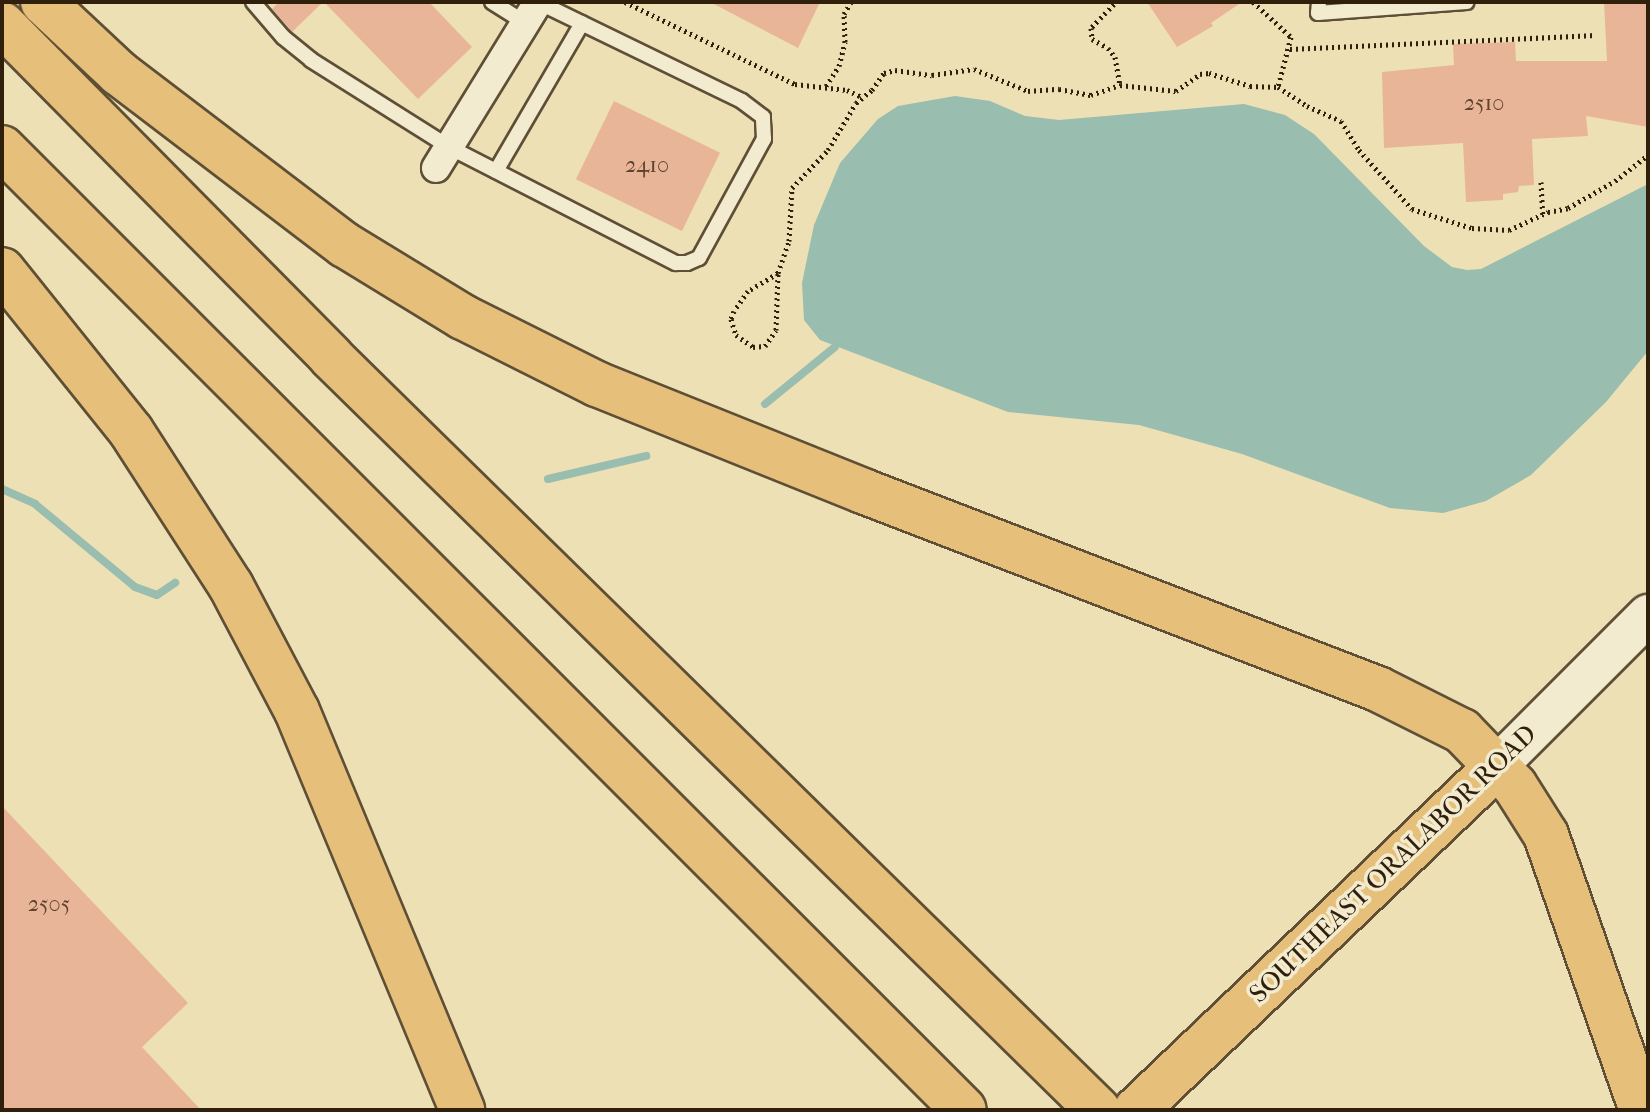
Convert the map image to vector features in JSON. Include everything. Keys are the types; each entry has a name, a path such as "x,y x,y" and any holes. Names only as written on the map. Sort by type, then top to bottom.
{"main road":[{"path":"43,2 119,73 345,245 463,317 642,402 1378,689 1462,731 1515,786 1546,835 1642,1110"},
{"path":"2,24 330,356 1098,1110"},
{"path":"2,148 964,1110"},
{"path":"2,270 131,431 231,586 303,725 462,1110"},
{"name":"SOUTHEAST ORALABOR ROAD","path":"1136,1110 1496,767 1648,615"}],"street":[{"path":"442,158 534,9"}],"lane":[{"path":"253,2 283,37 442,158 496,171 676,263 699,258 764,139 763,117 742,101 582,23 534,9 492,2"},
{"path":"1319,2 1318,13 1467,2"},
{"path":"496,171 582,23"}],"path":[{"path":"625,2 795,84 826,86 862,97"},
{"path":"826,86 839,66 845,42 844,14 851,2"},
{"path":"1253,2 1287,30 1291,37 1278,87"},
{"path":"1114,4 1091,28 1092,39 1108,48 1115,57 1120,85"},
{"path":"1290,49 1596,35"},
{"path":"778,273 748,291 731,319 736,335 753,347 765,346 776,330 778,273 789,241 792,188 828,150 862,97 872,90 884,73 895,70 932,75 974,69 1028,91 1059,89 1091,95 1120,85 1176,91 1200,74 1209,73 1250,86 1278,87 1307,106 1341,121 1359,150 1412,209 1472,228 1509,230 1568,208 1615,181 1648,155"},
{"path":"1541,182 1543,215"}],"shaded area":[{"path":"955,96 990,101 1025,116 1059,120 1244,104 1285,115 1314,134 1424,246 1452,267 1467,270 1481,269 1648,184 1648,351 1606,402 1531,475 1486,501 1443,513 1390,508 1242,454 1139,425 1008,412 820,340 804,320 802,283 814,225 840,163 878,119 898,106"}],"building":[{"path":"279,2 323,2 292,32 272,9"},
{"path":"324,2 429,2 472,47 418,99"},
{"path":"710,2 820,2 798,48"},
{"path":"1147,2 1242,2 1211,23 1213,26 1177,47"},
{"path":"1604,2 1648,2 1648,127 1586,116 1588,136 1532,139 1534,185 1519,186 1518,192 1503,194 1503,200 1466,202 1463,143 1384,148 1382,72 1454,65 1453,44 1515,42 1516,61 1607,61"},
{"path":"614,101 720,153 682,231 576,179"},
{"path":"2,806 188,1003 142,1047 201,1110 2,1110"}],"waterway":[{"path":"765,404 835,347"},
{"path":"548,479 646,456"},
{"path":"2,489 35,504 135,587 157,595 175,583"}]}
